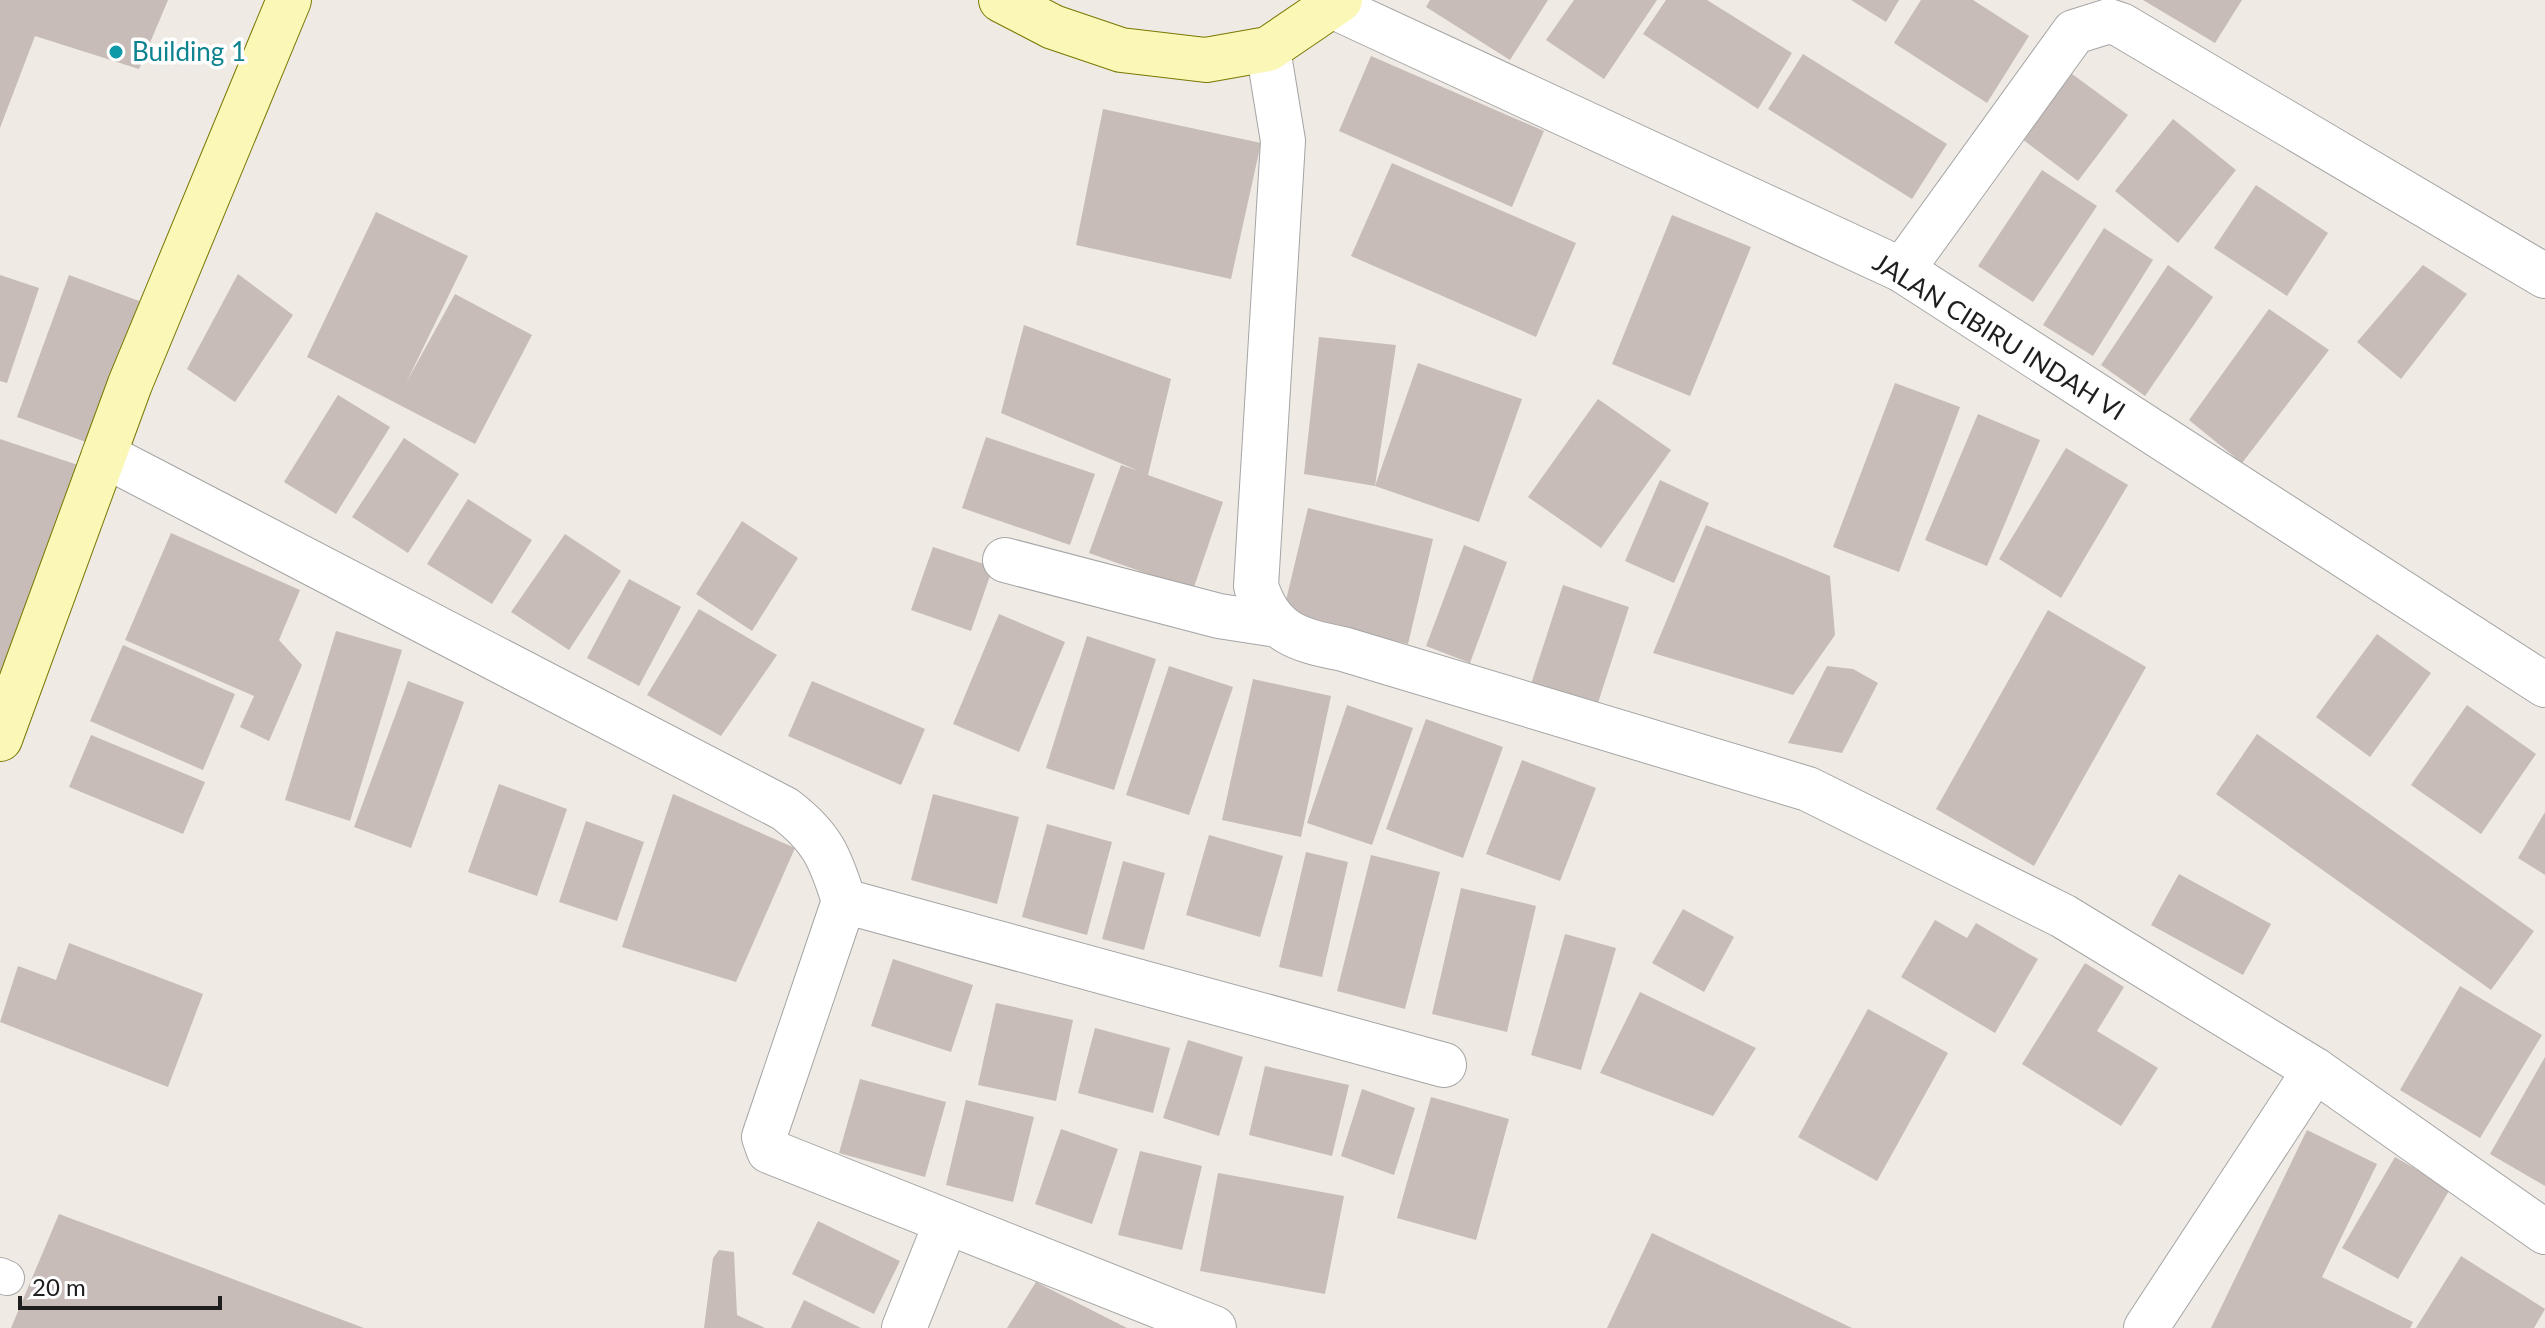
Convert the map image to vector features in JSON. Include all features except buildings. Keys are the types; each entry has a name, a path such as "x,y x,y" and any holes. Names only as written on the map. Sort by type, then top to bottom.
{"street":[{"path":"0,739 104,455 289,0"},
{"path":"1001,0 1053,27 1121,50 1206,60 1268,49 1337,4"},
{"name":"JALAN CIBIRU INDAH VI","path":"1337,4 1902,270 2545,685"},
{"path":"1902,270 2074,32 2109,21 2148,40 2545,276"},
{"path":"1268,49 1283,141 1256,586 1263,608 1277,625 1302,641 1343,649 1808,789 2063,916 2315,1070 2545,1232"},
{"path":"104,455 785,809 811,829 829,855 844,901 764,1137 769,1151 1190,1324"},
{"path":"1005,560 1219,616 1277,625"},
{"path":"844,901 1444,1065"},
{"path":"2146,1328 2315,1070"},
{"path":"904,1328 946,1223"}],"place":[{"name":"Building 1","path":"116,52"}]}
